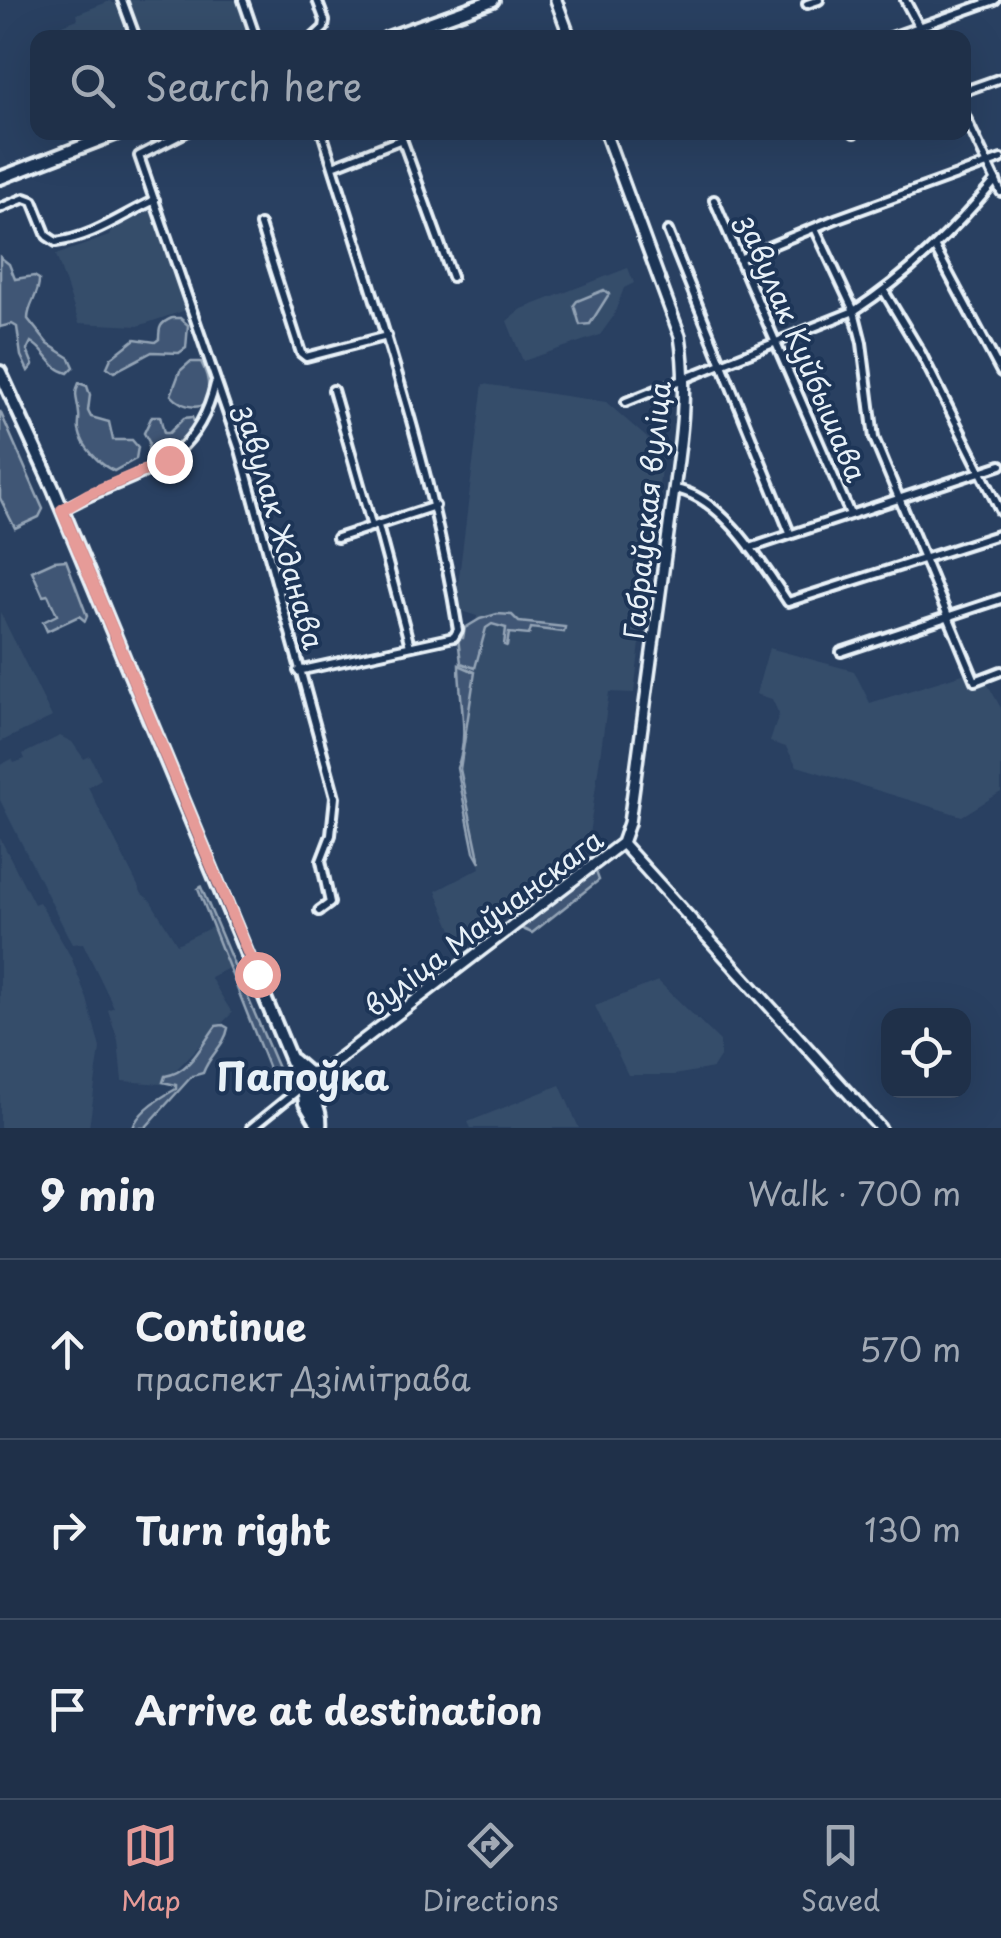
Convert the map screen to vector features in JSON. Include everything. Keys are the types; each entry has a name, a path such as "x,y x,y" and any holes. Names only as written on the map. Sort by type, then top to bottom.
{"main road":[{"path":"409,30 493,0"},
{"path":"556,0 567,30"},
{"path":"0,178 99,140"},
{"name":"Габраўская вуліца","path":"608,140 680,336 684,379 674,489 636,772 622,843"},
{"path":"0,372 62,510 290,1057 303,1086 314,1098 320,1128"},
{"name":"вуліца Маўчанскага","path":"303,1086 622,843 880,1128"},
{"path":"290,1057 308,1073 322,1072"}],"street":[{"path":"122,0 133,30"},
{"path":"243,0 253,30"},
{"path":"316,0 325,21 322,30"},
{"path":"807,4 819,0"},
{"path":"906,0 920,30"},
{"path":"911,30 995,0"},
{"path":"971,89 1001,78"},
{"path":"971,128 1001,192"},
{"name":"завулак Жданава","path":"170,140 138,156 156,200 263,530 335,797 332,835 321,861 330,903 319,911"},
{"path":"298,671 454,637 458,630 435,506 387,336 324,140"},
{"path":"332,166 399,140"},
{"path":"402,140 452,276"},
{"path":"738,259 1001,158"},
{"path":"626,402 854,311 936,248 996,180"},
{"path":"0,208 25,198 33,201 47,236 56,242 110,226 125,213 156,200"},
{"name":"завулак Куйбышава","path":"714,200 850,514"},
{"path":"260,225 301,353 306,358 387,336"},
{"path":"815,228 854,311 874,438 897,500 975,681 1001,671"},
{"path":"668,231 790,533"},
{"path":"936,248 1001,372"},
{"path":"884,291 915,342 1001,512"},
{"path":"62,510 173,457 201,423 215,382"},
{"path":"333,390 410,646"},
{"path":"750,548 1001,464"},
{"path":"674,489 706,502 750,548 788,602 1001,534"},
{"name":"завулак Жданава","path":"337,538 435,506"},
{"path":"841,652 1001,599"},
{"path":"251,1128 303,1086"}],"shaded area":[{"path":"129,0 238,0 249,30 140,30"},
{"path":"110,1 126,30 49,30 78,19 77,14"},
{"path":"152,206 186,310 138,326 79,323 56,255 109,236 128,216"},
{"path":"0,257 9,264 15,279 39,279 28,319 48,344 70,358 74,367 68,373 56,367 31,342 27,350 33,365 28,371 21,356 17,327 0,327"},
{"path":"628,268 634,283 624,288 613,317 600,335 523,361 507,321 522,309"},
{"path":"604,290 609,294 590,324 580,325 574,305"},
{"path":"172,318 180,318 188,325 186,348 179,353 152,352 114,372 107,367 111,358 135,339 159,339 161,326"},
{"path":"190,362 201,362 205,372 205,405 186,405 171,395 180,371"},
{"path":"79,383 87,386 91,417 109,422 113,440 132,440 138,447 136,459 114,471 88,449 79,430"},
{"path":"483,384 606,402 663,452 634,693 609,692 589,835 458,944 436,891 480,868 460,769 477,616 455,609"},
{"path":"0,411 43,509 39,517 15,528 0,498"},
{"path":"152,416 160,416 164,433 184,418 192,417 195,424 179,444 155,456 148,451 144,433"},
{"path":"66,560 87,616 85,621 79,616 47,631 43,622 57,615 32,571"},
{"path":"0,612 52,717 0,742"},
{"path":"497,614 512,615 519,622 565,627 564,632 531,628 529,635 509,633 507,646 506,628 492,624 486,628 475,668 461,663 458,638 463,638 465,628"},
{"path":"769,648 854,671 870,703 979,669 1001,708 1001,792 962,816 797,766 786,747 770,742 779,714 772,699 756,694"},
{"path":"459,665 475,672 460,769 480,863 474,852 457,768 463,730"},
{"path":"60,736 72,742 84,759 90,756 101,779 88,787 142,894 150,900 177,944 212,927 229,968 210,977 232,1013 162,1084 122,1081 118,1040 108,1010 114,1007 83,943 72,944 0,800 0,765 12,759 14,763 25,759 23,754"},
{"path":"0,838 34,904 39,902 71,957 87,999 100,1048 89,1128 0,1128"},
{"path":"595,869 599,880 532,933 520,928"},
{"path":"201,887 280,1073 273,1079 198,889"},
{"path":"658,981 720,1041 720,1057 713,1068 674,1075 628,1075 595,1006"},
{"path":"216,1026 228,1028 226,1034 203,1073 192,1076 145,1128 133,1128 145,1110 176,1089 176,1085 163,1082 165,1076 188,1064"},
{"path":"560,1085 579,1128 471,1128 468,1122"}],"district":[{"name":"Папоўка","path":"303,1075"}],"route":[{"path":"169,460 89,494 62,510 257,974"}]}
